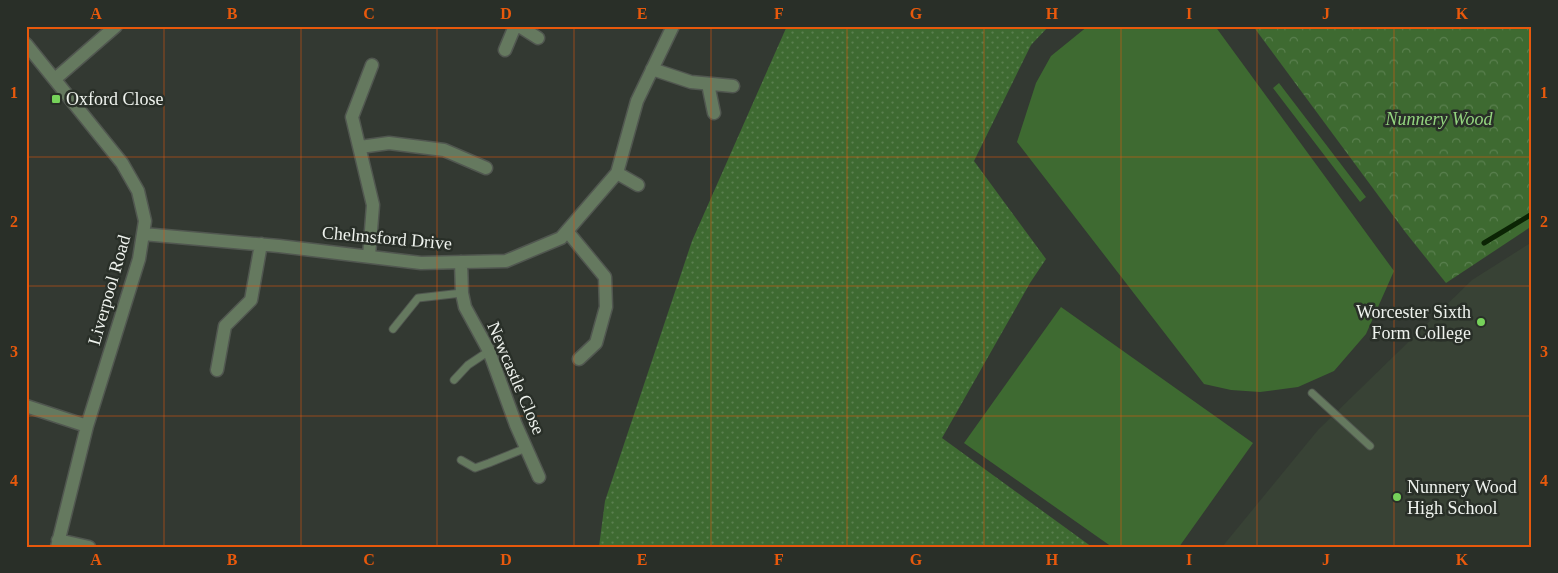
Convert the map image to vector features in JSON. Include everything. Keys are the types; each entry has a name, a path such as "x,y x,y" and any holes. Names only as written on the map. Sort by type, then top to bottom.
{"street":[{"path":"55,79 116,26"},
{"path":"505,50 517,26 538,38"},
{"name":"Chelmsford Drive","path":"143,234 261,244 421,263 506,261 561,238 617,173 637,101 673,26"},
{"name":"Liverpool Road","path":"27,46 122,163 138,191 145,221 139,259 87,426 58,543"},
{"path":"368,256 373,205 352,117 372,65"},
{"path":"652,69 691,82 733,86"},
{"path":"708,84 714,113"},
{"path":"360,147 390,144 444,150 486,168"},
{"path":"617,173 638,185"},
{"path":"567,231 604,277 606,307 596,343 579,359"},
{"path":"217,370 225,326 251,300 261,244"},
{"name":"Newcastle Close","path":"461,262 462,292 465,307 489,351 516,425 539,477"},
{"path":"26,406 87,426"},
{"path":"58,543 89,547"}],"lane":[{"path":"393,329 418,298 462,292"},
{"path":"454,380 468,365 489,351"},
{"path":"1312,393 1370,446"},
{"path":"461,460 475,468 526,448"}],"shaded area":[{"name":"Nunnery Wood High School","path":"1532,242 1532,547 1222,547 1318,430 1472,280"}],"green space":[{"path":"787,26 1049,26 1031,45 974,161 1046,259 1030,283 942,438 1092,547 599,547 605,501 692,241"},
{"path":"1088,26 1215,26 1394,271 1366,334 1334,371 1298,387 1260,392 1231,390 1204,384 1017,142 1036,83 1051,56"},
{"name":"Nunnery Wood","path":"1253,26 1532,26 1532,226 1446,283 1406,233"},
{"path":"1279,83 1366,197 1360,202 1273,88"},
{"path":"1061,307 1253,443 1179,547 1112,547 964,443"}],"waterway":[{"path":"1484,243 1532,214"}],"place":[{"name":"Oxford Close","path":"56,99"},
{"name":"Worcester Sixth Form College","path":"1481,322"},
{"name":"Nunnery Wood High School","path":"1397,497"}]}
